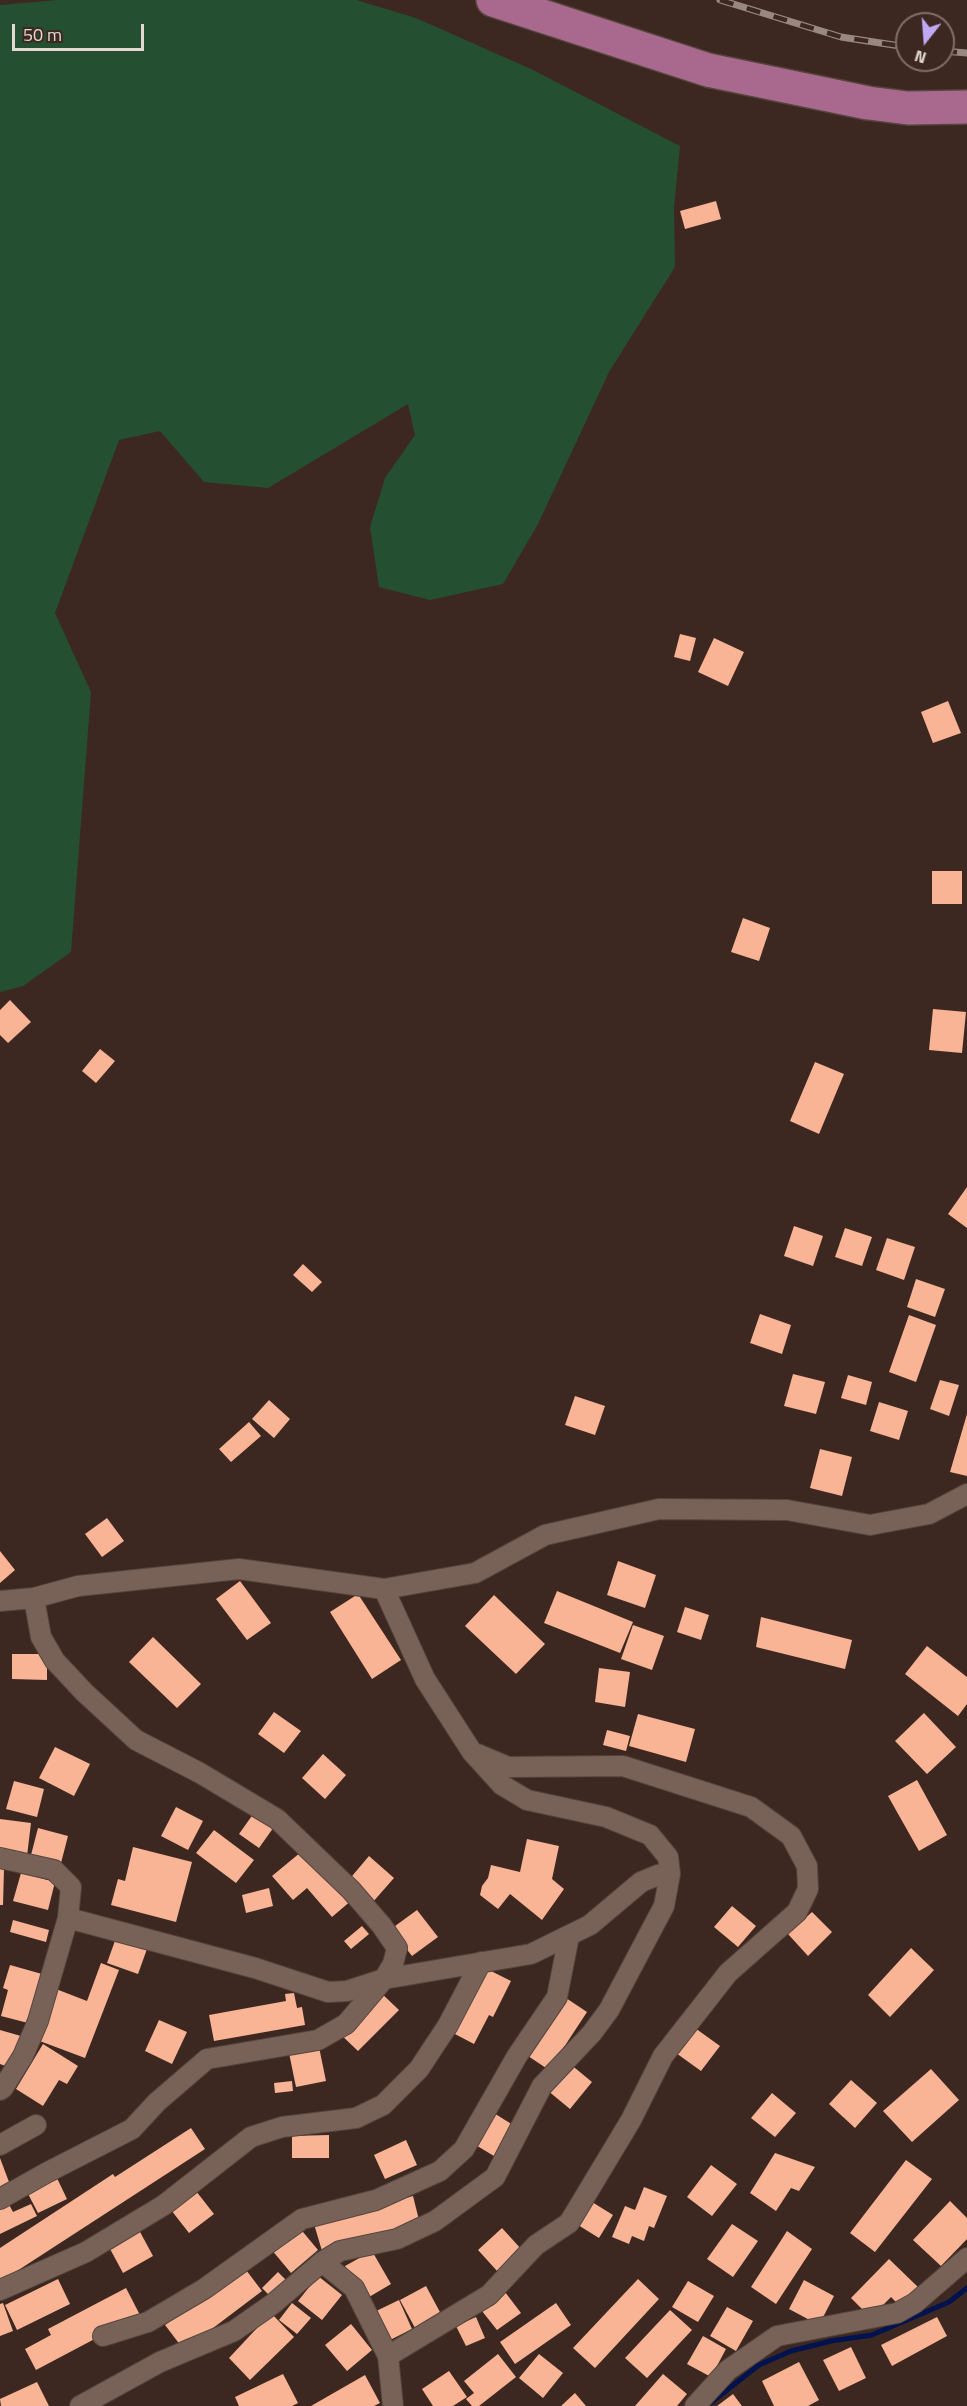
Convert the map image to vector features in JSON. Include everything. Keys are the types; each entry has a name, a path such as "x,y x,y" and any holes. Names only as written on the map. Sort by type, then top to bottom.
{"highway":[{"path":"493,0 708,70 827,95 908,108 967,126"},
{"path":"908,108 967,107"}],"street":[{"path":"0,1601 34,1598 78,1586 239,1569 384,1589 475,1574 545,1535 659,1509 787,1510 870,1525 929,1514 967,1494"},
{"path":"80,2406 160,2362 234,2331 274,2303 321,2262 340,2251 397,2239 435,2221 495,2177 542,2086 592,2033 609,2010 664,1906 670,1874 668,1857 650,1835 606,1817 527,1800 502,1785 472,1752 425,1679 384,1589"},
{"path":"0,2199 132,2129 157,2102 207,2059 318,2040 346,2025 384,1979 393,1964 397,1948 382,1926 351,1890 277,1819 200,1773 136,1740 93,1700 55,1661 42,1637 34,1598"},
{"path":"388,2356 489,2295 536,2245 569,2223 631,2120 663,2056 728,1973 797,1912 808,1889 807,1866 791,1836 751,1807 623,1766 508,1767 472,1752"},
{"path":"0,1858 54,1870 71,1887 68,1918 38,2022 23,2056 0,2090"},
{"path":"68,1918 255,1968 328,1992 347,1991 384,1979 531,1954 590,1925 641,1882 658,1875 670,1874"},
{"path":"103,2336 147,2322 185,2300 302,2219 375,2200 440,2171 464,2149 517,2056 557,1997 569,1935"},
{"path":"0,2290 86,2252 164,2205 251,2137 282,2127 356,2118 383,2105 419,2069 448,2025 481,1962"},
{"path":"0,2145 36,2126"},
{"path":"695,2406 728,2370 777,2336 897,2313 915,2303 967,2258"},
{"path":"321,2262 354,2288 388,2356 393,2406"}],"green space":[{"path":"59,0 356,0 416,18 533,70 680,146 674,207 675,267 609,372 538,524 503,584 430,600 379,587 370,527 385,478 415,435 408,404 268,488 204,482 160,431 119,440 55,613 91,692 71,952 23,986 0,992 0,5"}],"building":[{"path":"716,201 721,219 685,229 680,211"},
{"path":"680,634 696,638 690,661 674,657"},
{"path":"714,638 744,652 728,686 698,672"},
{"path":"948,701 961,733 933,743 921,712"},
{"path":"932,871 962,871 962,904 932,904"},
{"path":"743,918 770,928 759,961 731,952"},
{"path":"10,1000 31,1022 8,1043 0,1035 0,1010"},
{"path":"933,1009 966,1012 962,1053 929,1050"},
{"path":"100,1049 115,1061 96,1083 82,1071"},
{"path":"815,1062 844,1074 819,1134 790,1121"},
{"path":"967,1187 967,1228 948,1214"},
{"path":"794,1226 823,1236 813,1266 784,1256"},
{"path":"845,1228 872,1237 862,1266 835,1257"},
{"path":"887,1238 915,1247 904,1280 876,1270"},
{"path":"303,1264 322,1282 312,1292 293,1275"},
{"path":"916,1279 945,1289 935,1317 907,1307"},
{"path":"760,1314 791,1325 782,1354 750,1343"},
{"path":"909,1315 936,1325 916,1382 889,1372"},
{"path":"793,1374 825,1382 816,1414 784,1406"},
{"path":"848,1375 872,1382 866,1405 841,1398"},
{"path":"940,1380 959,1385 949,1416 930,1409"},
{"path":"575,1396 605,1406 595,1435 565,1425"},
{"path":"269,1400 290,1419 274,1438 252,1419"},
{"path":"879,1402 908,1411 899,1440 870,1431"},
{"path":"967,1414 967,1476 950,1472"},
{"path":"249,1422 261,1436 231,1462 219,1449"},
{"path":"820,1449 852,1457 842,1496 810,1488"},
{"path":"107,1518 124,1541 102,1557 85,1534"},
{"path":"0,1551 15,1570 0,1583"},
{"path":"618,1561 656,1575 645,1608 607,1595"},
{"path":"240,1581 271,1623 247,1640 216,1599"},
{"path":"557,1591 633,1622 620,1653 544,1623"},
{"path":"358,1594 401,1660 372,1679 330,1612"},
{"path":"494,1595 545,1644 516,1674 465,1626"},
{"path":"685,1607 709,1615 701,1640 677,1632"},
{"path":"761,1617 852,1640 845,1669 756,1647"},
{"path":"633,1625 664,1636 652,1670 621,1659"},
{"path":"153,1637 201,1684 177,1708 129,1662"},
{"path":"927,1646 967,1677 967,1704 958,1716 905,1674"},
{"path":"12,1654 47,1654 47,1680 12,1679"},
{"path":"599,1668 630,1672 625,1707 595,1702"},
{"path":"274,1712 301,1731 284,1753 258,1734"},
{"path":"924,1713 956,1747 927,1774 895,1741"},
{"path":"638,1714 695,1729 686,1762 629,1746"},
{"path":"607,1730 630,1736 626,1751 603,1745"},
{"path":"55,1747 90,1764 74,1796 39,1778"},
{"path":"323,1754 346,1775 325,1799 302,1778"},
{"path":"917,1780 947,1835 919,1851 888,1796"},
{"path":"14,1781 44,1789 37,1817 6,1809"},
{"path":"176,1807 203,1821 188,1850 161,1836"},
{"path":"256,1810 276,1824 259,1848 239,1834"},
{"path":"0,1819 31,1823 27,1856 0,1853"},
{"path":"38,1828 68,1836 61,1863 31,1855"},
{"path":"214,1830 254,1860 236,1883 196,1853"},
{"path":"527,1839 559,1846 552,1879 564,1889 542,1920 510,1894 498,1909 480,1895 491,1865 520,1872"},
{"path":"133,1847 192,1862 176,1922 111,1905 118,1879 125,1881"},
{"path":"301,1852 352,1900 332,1917 307,1888 293,1900 272,1876"},
{"path":"369,1856 394,1878 372,1903 347,1882"},
{"path":"0,1869 4,1869 3,1905 0,1905"},
{"path":"21,1873 55,1882 48,1910 13,1901"},
{"path":"269,1888 273,1906 246,1913 242,1895"},
{"path":"732,1906 756,1926 738,1947 714,1927"},
{"path":"417,1910 438,1937 412,1956 391,1929"},
{"path":"812,1912 832,1932 808,1956 788,1934"},
{"path":"13,1920 49,1930 46,1942 10,1932"},
{"path":"362,1926 369,1934 351,1949 344,1941"},
{"path":"116,1938 147,1949 138,1974 107,1963"},
{"path":"911,1948 934,1970 890,2017 868,1995"},
{"path":"101,1963 119,1970 85,2058 37,2040 56,1989 87,2001"},
{"path":"10,1965 42,1974 28,2023 1,2016 8,1990 3,1988"},
{"path":"485,1968 511,1981 493,2017 489,2015 474,2044 451,2032"},
{"path":"379,1991 399,2010 358,2051 338,2032"},
{"path":"294,1993 297,2008 302,2007 305,2025 214,2041 209,2015 286,2001 285,1994"},
{"path":"563,1996 587,2012 549,2070 525,2054"},
{"path":"159,2020 187,2032 172,2064 145,2051"},
{"path":"695,2028 720,2046 701,2071 676,2053"},
{"path":"0,2030 21,2036 11,2068 0,2064"},
{"path":"43,2044 78,2066 67,2084 59,2080 43,2106 16,2089"},
{"path":"319,2047 326,2081 296,2087 289,2053"},
{"path":"569,2063 592,2082 570,2109 547,2090"},
{"path":"931,2069 959,2100 912,2142 883,2111"},
{"path":"851,2080 877,2103 855,2128 829,2104"},
{"path":"292,2081 293,2091 275,2093 274,2083"},
{"path":"772,2093 796,2113 775,2137 751,2118"},
{"path":"489,2110 513,2125 494,2156 469,2141"},
{"path":"191,2128 205,2149 0,2282 0,2248 113,2174 115,2177"},
{"path":"329,2135 329,2158 292,2158 292,2136"},
{"path":"406,2140 417,2165 385,2179 374,2155"},
{"path":"775,2153 815,2167 799,2191 791,2188 776,2211 750,2193"},
{"path":"0,2158 12,2190 0,2194"},
{"path":"906,2160 932,2179 875,2252 850,2233"},
{"path":"711,2165 737,2184 712,2216 687,2197"},
{"path":"55,2174 67,2199 38,2213 25,2188"},
{"path":"644,2187 667,2196 654,2228 649,2226 644,2241 632,2236 629,2244 612,2237 625,2206 635,2210"},
{"path":"196,2191 214,2214 189,2233 171,2210"},
{"path":"413,2196 420,2224 322,2251 314,2224"},
{"path":"6,2199 13,2212 31,2204 37,2216 0,2234 0,2201"},
{"path":"950,2201 967,2218 967,2239 941,2266 913,2240"},
{"path":"592,2202 613,2215 599,2238 578,2225"},
{"path":"732,2224 758,2241 733,2277 707,2259"},
{"path":"298,2226 318,2250 291,2273 271,2249"},
{"path":"502,2228 522,2250 498,2272 478,2250"},
{"path":"139,2230 153,2256 123,2273 109,2247"},
{"path":"787,2231 812,2249 776,2304 751,2287"},
{"path":"372,2251 391,2284 364,2300 345,2266"},
{"path":"889,2259 919,2288 901,2307 891,2297 878,2310 868,2315 851,2298"},
{"path":"243,2266 262,2291 184,2350 165,2325"},
{"path":"278,2272 291,2285 275,2301 262,2288"},
{"path":"318,2276 342,2295 322,2320 298,2301"},
{"path":"58,2279 70,2304 17,2330 5,2305"},
{"path":"638,2279 659,2299 595,2368 573,2348"},
{"path":"804,2280 834,2296 819,2325 789,2309"},
{"path":"688,2281 714,2296 698,2322 672,2307"},
{"path":"426,2286 441,2314 415,2328 400,2300"},
{"path":"126,2288 140,2315 36,2370 25,2349 51,2335 48,2329"},
{"path":"502,2288 521,2313 497,2330 478,2306"},
{"path":"399,2300 412,2329 384,2343 370,2314"},
{"path":"3,2303 13,2331 0,2336 0,2304"},
{"path":"292,2303 311,2318 297,2334 279,2320"},
{"path":"556,2303 571,2325 515,2364 500,2342"},
{"path":"727,2307 753,2321 736,2351 710,2336"},
{"path":"670,2310 692,2330 647,2378 625,2358"},
{"path":"271,2313 294,2337 250,2380 229,2358"},
{"path":"476,2317 485,2338 466,2346 456,2326"},
{"path":"937,2317 947,2336 892,2366 881,2345"},
{"path":"351,2324 372,2350 347,2371 325,2345"},
{"path":"703,2336 726,2349 711,2377 687,2364"},
{"path":"851,2347 866,2378 839,2391 823,2360"},
{"path":"498,2354 516,2377 479,2406 472,2406 466,2399 474,2393 464,2381"},
{"path":"539,2354 563,2373 543,2398 519,2378"},
{"path":"799,2362 819,2400 808,2406 774,2406 762,2381"},
{"path":"449,2371 467,2397 453,2406 433,2406 422,2389"},
{"path":"283,2374 298,2403 292,2406 239,2406 235,2397"},
{"path":"663,2374 687,2394 677,2406 635,2406"},
{"path":"365,2375 380,2403 374,2406 311,2406"},
{"path":"37,2382 49,2406 1,2406 0,2399"},
{"path":"575,2393 586,2406 561,2406"},
{"path":"733,2394 742,2406 717,2406"}],"waterway":[{"path":"708,2405 759,2365 791,2351 831,2341 872,2335 949,2302 967,2288"}],"railway":[{"path":"720,0 841,37 895,45"},
{"path":"955,52 967,53"}]}
